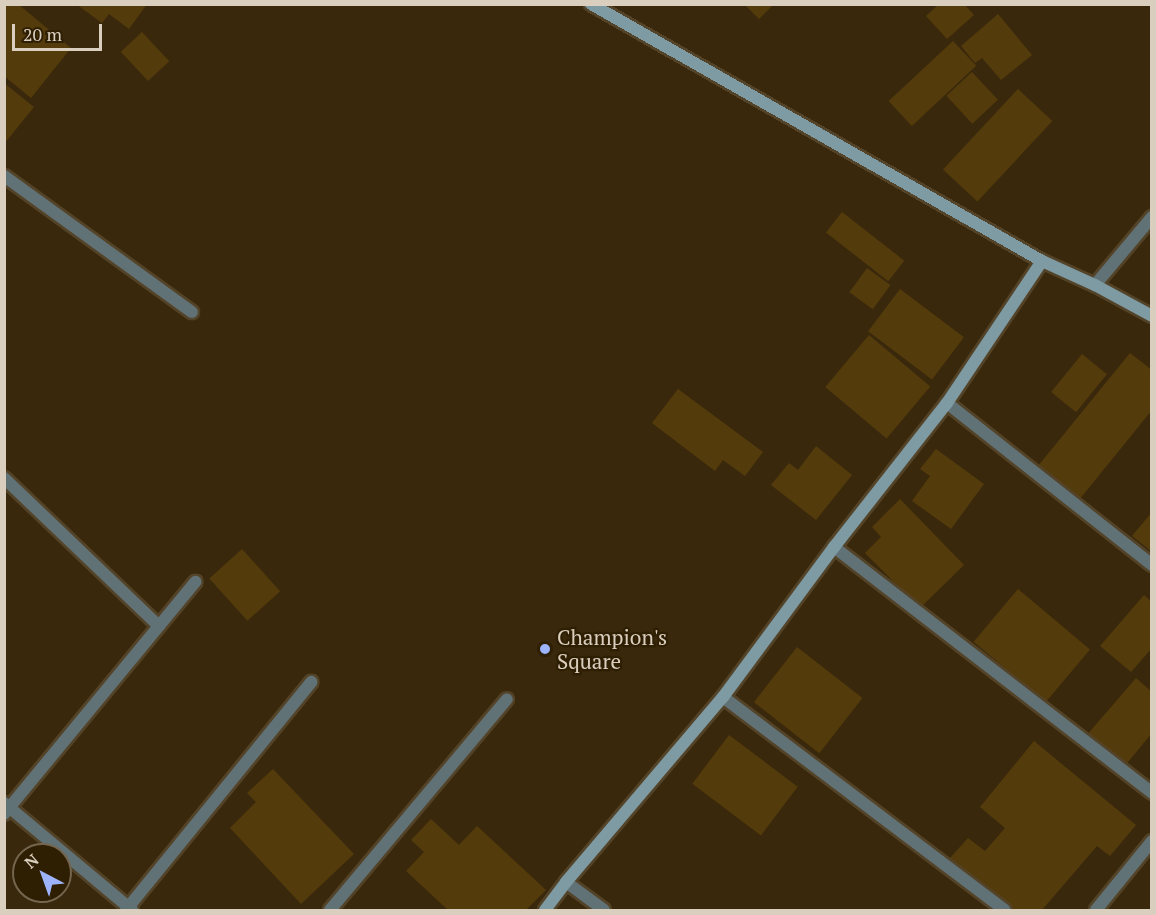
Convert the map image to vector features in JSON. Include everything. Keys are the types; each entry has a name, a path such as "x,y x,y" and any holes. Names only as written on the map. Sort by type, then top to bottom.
{"street":[{"path":"591,4 1042,261 1095,285 1152,316"},
{"path":"4,176 192,312"},
{"path":"1095,285 1152,217"},
{"path":"545,910 566,882 723,697 834,547 947,403 1042,261"},
{"path":"947,403 1152,565"},
{"path":"4,478 159,626"},
{"path":"834,547 1152,793"},
{"path":"195,582 6,808 129,910 311,682"},
{"path":"723,697 1005,910"},
{"path":"330,910 507,699"},
{"path":"1096,910 1152,841"},
{"path":"566,882 604,910"}],"building":[{"path":"4,4 18,4 71,48 31,98 4,76"},
{"path":"76,4 147,4 129,29 109,14 102,23"},
{"path":"747,4 774,4 759,19 746,6"},
{"path":"939,4 964,4 974,15 947,39 926,16"},
{"path":"998,14 1032,55 1001,80 982,58 975,63 961,46"},
{"path":"142,32 169,61 148,81 121,52"},
{"path":"953,41 976,66 912,126 889,101"},
{"path":"972,72 998,100 972,124 946,96"},
{"path":"4,83 34,107 4,144"},
{"path":"1018,89 1052,121 977,202 943,169"},
{"path":"842,212 904,261 888,281 826,232"},
{"path":"867,268 890,285 873,309 849,292"},
{"path":"900,289 964,337 932,379 868,331"},
{"path":"869,335 930,386 887,439 825,387"},
{"path":"1130,353 1152,370 1152,410 1079,500 1038,466"},
{"path":"1082,354 1107,374 1076,412 1051,392"},
{"path":"678,389 763,452 745,476 723,460 715,471 652,423"},
{"path":"816,446 852,475 816,520 771,485 789,463 798,470"},
{"path":"936,449 984,484 951,529 912,501 930,476 920,469"},
{"path":"900,499 964,565 920,608 865,553 881,537 872,527"},
{"path":"1152,512 1152,552 1132,536"},
{"path":"242,549 280,591 247,621 209,578"},
{"path":"1018,589 1090,649 1046,702 974,642"},
{"path":"1144,595 1152,602 1152,648 1131,672 1100,646"},
{"path":"797,647 862,698 819,753 754,702"},
{"path":"1136,678 1152,692 1152,733 1123,768 1086,736"},
{"path":"729,735 798,787 761,835 692,784"},
{"path":"1034,741 1136,825 1110,856 1097,846 1042,910 1013,910 950,858 968,838 985,851 1005,828 980,807"},
{"path":"273,769 354,854 301,904 230,828 256,802 247,793"},
{"path":"431,819 459,845 477,826 546,890 526,910 448,910 406,871 424,852 411,840"}],"place":[{"name":"Champion's Square","path":"545,649"}]}
